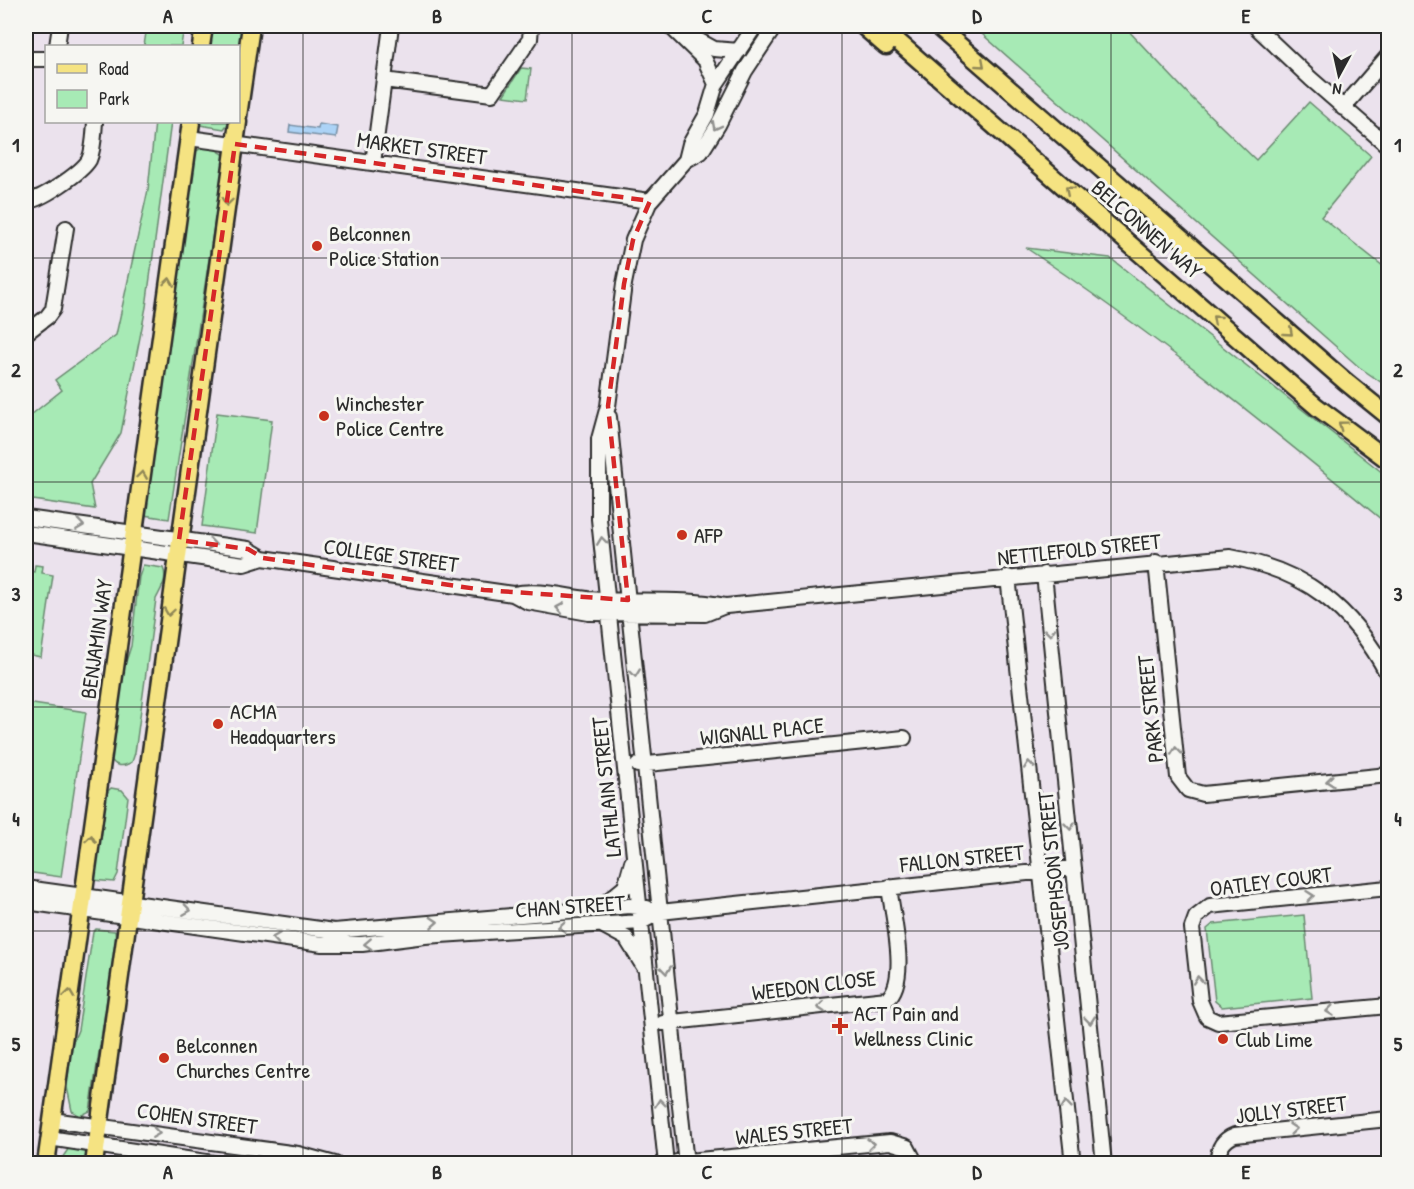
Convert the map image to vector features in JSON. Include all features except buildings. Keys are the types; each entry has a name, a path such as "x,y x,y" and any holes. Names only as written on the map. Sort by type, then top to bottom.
{"main road":[{"path":"201,45 204,26"},
{"path":"240,102 251,26"},
{"path":"863,26 917,73 952,88"},
{"name":"BELCONNEN WAY","path":"880,26 1317,407 1389,460"},
{"name":"BELCONNEN WAY","path":"937,26 1346,382 1389,416"},
{"path":"93,1164 238,123"},
{"name":"BENJAMIN WAY","path":"46,1164 190,130"}],"street":[{"path":"57,45 60,26"},
{"path":"373,163 391,26"},
{"path":"384,80 492,94 530,39 531,26"},
{"path":"670,26 714,49 739,51"},
{"path":"670,26 705,60 716,84"},
{"name":"LATHLAIN STREET","path":"686,160 690,144 706,114 716,84 755,26"},
{"name":"LATHLAIN STREET","path":"666,1162 599,519 598,454 608,406 624,284 633,240 650,201 686,160 701,152 718,125 745,71 775,26"},
{"path":"1255,26 1343,108 1389,146"},
{"path":"1343,108 1389,56"},
{"path":"26,59 45,59"},
{"path":"26,201 39,199 86,164 91,153 95,123"},
{"name":"MARKET STREET","path":"190,130 235,144 650,201"},
{"path":"26,333 47,317 53,309 66,228"},
{"name":"LATHLAIN STREET","path":"608,406 686,1163"},
{"name":"COLLEGE STREET","path":"26,518 133,540 178,547 248,549 262,558 513,594 529,591 608,599"},
{"name":"COLLEGE STREET","path":"26,533 133,540"},
{"name":"NETTLEFOLD STREET","path":"609,614 705,614 726,606 1156,562 1230,557 1260,562 1289,573 1341,608 1362,633 1389,675"},
{"name":"PARK STREET","path":"1156,562 1178,777 1188,790 1203,794 1389,774"},
{"name":"JOSEPHSON STREET","path":"1044,574 1104,1164"},
{"name":"JOSEPHSON STREET","path":"1008,577 1073,1164"},
{"name":"COLLEGE STREET","path":"513,594 528,602 609,614"},
{"name":"NETTLEFOLD STREET","path":"608,599 706,602 726,606"},
{"name":"WIGNALL PLACE","path":"625,767 904,738"},
{"path":"598,909 625,887 634,855"},
{"name":"FALLON STREET","path":"889,887 1074,868"},
{"path":"660,912 889,887"},
{"name":"WEEDON CLOSE","path":"652,1024 887,999 895,993 900,975 889,887"},
{"path":"26,888 82,904"},
{"name":"OATLEY COURT","path":"1389,888 1210,906 1196,917 1192,928 1200,1002 1207,1017 1218,1022 1389,1006"},
{"path":"26,902 82,904 128,910"},
{"name":"CHAN STREET","path":"128,910 334,931 640,906 660,912"},
{"name":"CHAN STREET","path":"128,910 334,944 371,944 425,936 641,922 660,912"},
{"path":"600,925 626,938 646,972"},
{"name":"JOLLY STREET","path":"1218,1164 1218,1153 1223,1142 1235,1135 1389,1119"},
{"name":"COHEN STREET","path":"52,1120 298,1154 335,1164"},
{"name":"COHEN STREET","path":"49,1138 219,1164"},
{"name":"WALES STREET","path":"666,1162 686,1163 890,1142 907,1147 913,1154 916,1164"}],"highlighted area":[{"path":"235,144 650,201 633,240 624,284 608,406 628,600 484,590 263,558 248,549 179,540"}],"green space":[{"path":"147,26 184,26 181,45 144,45"},
{"path":"212,26 244,26 240,58 240,45 209,45"},
{"path":"973,26 1124,26 1193,99 1256,160 1309,102 1371,156 1321,217 1388,270 1388,387 1359,367"},
{"path":"521,68 531,69 527,99 503,96"},
{"path":"155,123 171,123 146,307 121,433 90,484 95,509 26,499 26,419 62,390 55,380 116,335 148,190"},
{"path":"200,123 228,123 224,129 200,125"},
{"path":"208,145 225,155 169,519 144,515 192,153"},
{"path":"1026,248 1110,258 1388,477 1388,525 1210,382 1119,313"},
{"path":"217,413 272,420 257,533 202,526"},
{"path":"35,565 43,566 42,573 53,575 41,657 26,654 26,571 34,572"},
{"path":"143,565 163,568 164,580 156,599 135,753 132,762 118,765 109,755 124,668 131,646 139,577"},
{"path":"26,703 86,712 61,877 26,872"},
{"path":"111,788 122,790 128,797 118,874 114,882 93,880 105,794"},
{"path":"1304,915 1312,998 1222,1007 1215,1001 1207,929 1213,924"},
{"path":"96,929 115,931 116,940 90,1111 80,1116 72,1111 67,1087 71,1047 78,1030 93,932"},
{"path":"71,1145 88,1148 85,1163 58,1164"}],"water":[{"path":"319,124 338,127 336,138 289,132 290,125 318,129"}],"place":[{"name":"Belconnen Police Station","path":"317,246"},
{"name":"Winchester Police Centre","path":"324,416"},
{"name":"AFP","path":"682,535"},
{"name":"ACMA Headquarters","path":"218,724"},
{"name":"ACT Pain and Wellness Clinic","path":"840,1026"},
{"name":"Club Lime","path":"1223,1039"},
{"name":"Belconnen Churches Centre","path":"164,1058"}]}
